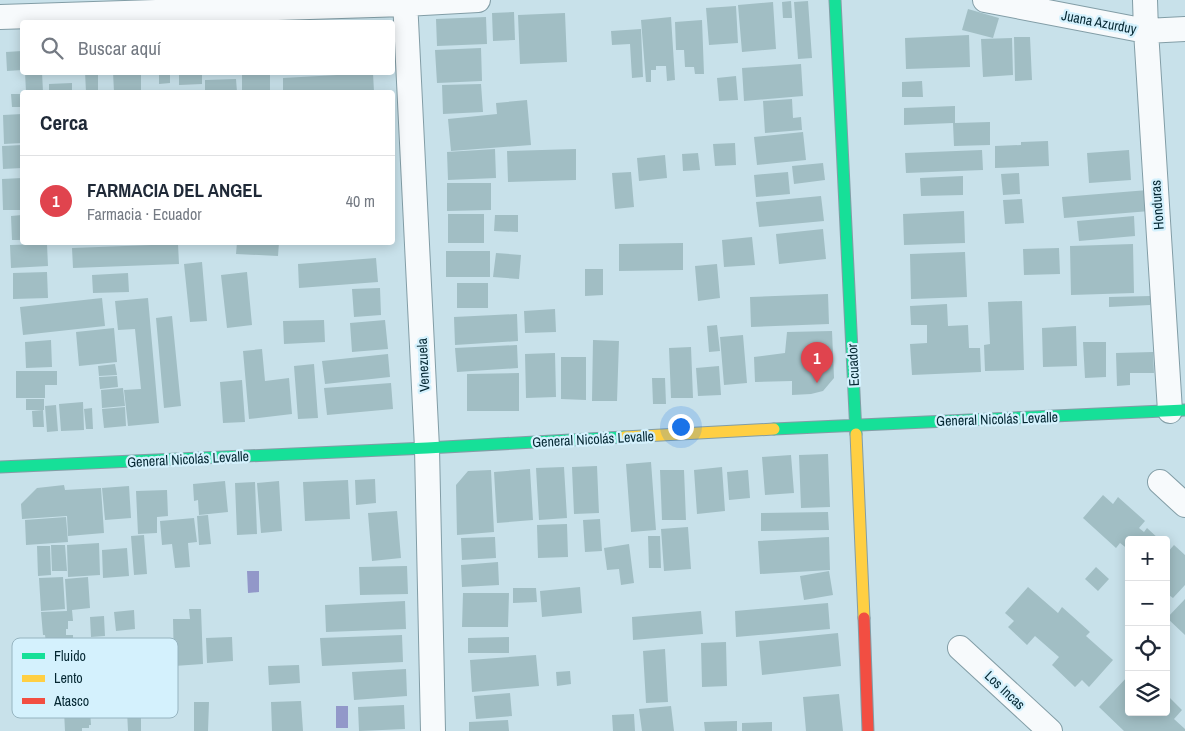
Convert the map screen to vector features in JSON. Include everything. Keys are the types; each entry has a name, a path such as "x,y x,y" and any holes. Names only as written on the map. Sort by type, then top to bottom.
{"street":[{"path":"0,17 478,0"},
{"name":"Ecuador","path":"835,0 856,424 868,731"},
{"name":"Juana Azurduy","path":"985,0 1146,31 1185,29"},
{"name":"Honduras","path":"1145,0 1177,410"},
{"name":"Venezuela","path":"405,2 427,448 433,731"},
{"name":"General Nicolás Levalle","path":"0,467 427,448 856,424 1177,410"},
{"path":"1160,482 1185,505"},
{"name":"Los Incas","path":"960,648 1050,731"}],"water":[{"path":"247,571 259,571 259,592 248,593"},
{"path":"336,706 348,706 348,728 336,728"}],"building":[{"path":"791,1 792,18 783,18 782,2"},
{"path":"808,1 812,58 798,59 794,2"},
{"path":"773,2 776,49 742,52 738,5"},
{"path":"736,6 738,43 709,45 706,8"},
{"path":"968,9 999,18 993,38 962,30"},
{"path":"514,12 515,40 493,41 492,13"},
{"path":"565,13 567,62 520,64 518,15"},
{"path":"486,17 487,44 437,46 436,19"},
{"path":"671,17 675,80 667,81 666,66 656,66 656,70 651,70 651,82 646,82 641,20"},
{"path":"702,20 704,74 695,74 694,67 685,67 684,50 676,50 675,22"},
{"path":"641,29 643,77 632,78 630,44 612,45 611,31"},
{"path":"969,35 970,67 906,69 905,38"},
{"path":"1014,37 1030,37 1032,80 1015,81"},
{"path":"1012,38 1013,75 983,77 981,39"},
{"path":"481,48 482,81 437,83 435,50"},
{"path":"20,51 20,70 7,71 6,52"},
{"path":"801,64 803,96 744,101 742,68"},
{"path":"25,75 42,75 43,90 26,90"},
{"path":"85,75 98,75 98,90 86,90"},
{"path":"113,75 141,75 141,90 114,90"},
{"path":"159,75 170,75 170,83 159,84"},
{"path":"179,75 202,75 202,84 179,85"},
{"path":"242,75 270,75 270,90 242,90"},
{"path":"373,75 374,90 283,90 283,78"},
{"path":"736,76 738,100 719,101 717,78"},
{"path":"236,79 237,90 205,90 205,80"},
{"path":"922,81 923,97 902,97 902,82"},
{"path":"72,83 72,90 49,90 49,84"},
{"path":"481,84 483,112 443,114 442,85"},
{"path":"11,94 20,94 20,107 12,107"},
{"path":"792,99 793,118 801,117 802,130 765,133 763,101"},
{"path":"527,100 531,145 451,151 448,119 497,114 496,103"},
{"path":"955,106 955,123 990,122 990,145 954,146 953,123 904,125 904,108"},
{"path":"20,114 20,143 4,144 3,115"},
{"path":"803,132 806,160 757,165 754,137"},
{"path":"1048,141 1049,166 995,168 995,146 1021,145 1021,142"},
{"path":"735,143 736,165 715,166 713,144"},
{"path":"20,145 20,168 3,169 2,146"},
{"path":"495,149 496,178 448,180 447,152"},
{"path":"576,149 576,180 508,182 507,151"},
{"path":"982,150 983,170 906,173 905,153"},
{"path":"1129,150 1131,180 1089,183 1087,153"},
{"path":"698,153 700,170 683,171 682,154"},
{"path":"665,155 667,178 639,181 637,158"},
{"path":"823,163 825,180 794,184 792,166"},
{"path":"631,172 634,207 615,209 612,173"},
{"path":"788,172 790,194 756,197 754,175"},
{"path":"1019,173 1020,194 1003,195 1001,174"},
{"path":"963,176 963,195 921,196 920,178"},
{"path":"20,178 20,210 3,210 2,179"},
{"path":"447,183 491,183 491,210 447,211"},
{"path":"1148,190 1150,211 1064,218 1062,197"},
{"path":"821,196 824,221 759,227 756,202"},
{"path":"1022,199 1024,223 1005,224 1003,200"},
{"path":"964,211 965,243 904,245 903,214"},
{"path":"448,214 484,214 484,243 448,243"},
{"path":"20,215 20,240 12,240 11,216"},
{"path":"495,215 518,215 518,232 494,231"},
{"path":"1134,216 1135,236 1079,241 1077,221"},
{"path":"823,229 826,259 779,264 776,234"},
{"path":"752,237 755,265 724,267 722,240"},
{"path":"683,243 683,270 619,271 619,244"},
{"path":"1133,244 1134,293 1071,295 1070,246"},
{"path":"10,245 47,245 48,266 11,268"},
{"path":"178,245 179,264 73,268 72,248"},
{"path":"237,245 279,245 278,256 236,254"},
{"path":"1059,248 1060,274 1024,275 1023,249"},
{"path":"446,251 490,251 490,277 446,277"},
{"path":"965,252 967,297 911,299 910,254"},
{"path":"496,253 521,255 519,279 493,277"},
{"path":"376,258 378,282 299,288 298,264"},
{"path":"202,262 207,321 190,322 184,264"},
{"path":"717,264 720,298 698,301 695,266"},
{"path":"585,269 603,269 603,295 585,296"},
{"path":"47,272 48,298 13,299 13,273"},
{"path":"247,272 252,325 227,328 221,275"},
{"path":"128,273 129,292 93,293 92,275"},
{"path":"457,283 488,283 488,308 457,308"},
{"path":"380,288 381,315 354,317 352,289"},
{"path":"828,294 829,324 751,327 750,297"},
{"path":"1150,296 1150,305 1109,307 1109,297"},
{"path":"102,298 105,326 23,335 20,307"},
{"path":"148,298 159,423 128,426 124,390 141,389 135,329 118,330 115,301"},
{"path":"1022,301 1024,370 985,371 984,345 990,344 988,302"},
{"path":"947,304 948,326 968,325 969,348 980,348 981,372 912,375 910,344 927,343 927,325 911,325 910,306"},
{"path":"555,309 556,332 525,333 524,311"},
{"path":"517,314 518,341 455,345 454,317"},
{"path":"172,316 181,406 164,408 156,318"},
{"path":"324,320 325,342 284,344 283,321"},
{"path":"385,320 388,349 352,352 350,323"},
{"path":"717,325 720,351 709,352 707,326"},
{"path":"1076,326 1077,366 1043,367 1042,328"},
{"path":"114,328 117,362 79,366 76,332"},
{"path":"832,331 834,378 823,391 792,395 792,381 755,382 754,357 785,353 787,332"},
{"path":"743,335 747,383 724,385 720,337"},
{"path":"51,340 52,367 26,368 25,342"},
{"path":"593,340 619,341 617,401 592,401"},
{"path":"1083,342 1106,342 1106,377 1085,378"},
{"path":"517,345 518,368 457,372 455,348"},
{"path":"691,347 693,398 671,398 669,348"},
{"path":"262,349 265,381 289,378 292,414 249,419 243,351"},
{"path":"1153,352 1154,373 1130,373 1130,385 1117,386 1116,353"},
{"path":"555,353 556,397 526,398 525,354"},
{"path":"388,354 390,377 325,384 322,361"},
{"path":"561,357 586,357 586,400 561,399"},
{"path":"115,364 117,375 99,376 98,366"},
{"path":"314,364 318,418 298,419 294,366"},
{"path":"719,366 721,395 698,396 696,368"},
{"path":"16,371 57,371 57,385 45,385 45,398 16,398"},
{"path":"519,373 519,411 467,411 467,374"},
{"path":"117,376 118,387 100,389 99,377"},
{"path":"652,378 665,378 666,404 653,404"},
{"path":"242,380 245,422 223,423 220,382"},
{"path":"391,383 393,409 327,415 324,388"},
{"path":"123,388 125,406 102,408 101,390"},
{"path":"26,399 44,399 44,410 26,410"},
{"path":"83,402 84,430 61,431 59,404"},
{"path":"56,405 58,431 47,432 45,406"},
{"path":"125,407 126,426 104,428 102,409"},
{"path":"92,408 93,429 86,429 84,409"},
{"path":"43,410 44,427 33,427 32,411"},
{"path":"828,454 830,507 801,508 799,455"},
{"path":"791,455 794,493 765,495 762,457"},
{"path":"651,462 656,530 631,532 626,464"},
{"path":"597,466 599,513 574,514 572,467"},
{"path":"564,467 567,518 539,520 536,468"},
{"path":"722,467 725,511 697,514 694,470"},
{"path":"530,469 533,520 497,523 494,472"},
{"path":"491,470 494,532 457,535 456,485 468,471"},
{"path":"660,470 684,470 686,520 662,520"},
{"path":"748,470 750,498 729,500 727,472"},
{"path":"375,479 376,503 356,505 355,480"},
{"path":"348,480 350,519 305,521 303,482"},
{"path":"225,481 228,512 199,515 198,500 194,501 193,484"},
{"path":"279,481 282,531 261,533 257,483"},
{"path":"255,482 257,534 237,535 235,483"},
{"path":"64,485 65,490 101,488 104,533 68,536 67,516 22,519 21,504 37,488"},
{"path":"129,486 131,518 105,520 102,488"},
{"path":"167,490 168,516 157,517 157,533 138,534 136,491"},
{"path":"1103,495 1113,504 1118,497 1145,521 1139,528 1144,532 1147,528 1156,536 1125,536 1125,547 1120,543 1116,548 1083,518"},
{"path":"397,511 401,558 372,561 368,513"},
{"path":"828,512 829,530 761,531 761,513"},
{"path":"208,515 211,544 199,545 197,516"},
{"path":"66,517 68,542 26,545 25,520"},
{"path":"194,518 197,542 188,543 190,567 175,568 172,544 162,545 160,521"},
{"path":"600,519 602,551 585,552 583,520"},
{"path":"567,524 568,557 538,558 537,525"},
{"path":"688,527 691,569 664,571 661,529"},
{"path":"144,535 147,574 134,575 131,536"},
{"path":"648,536 660,536 661,568 649,568"},
{"path":"495,537 496,558 462,560 461,538"},
{"path":"829,537 830,570 760,574 758,541"},
{"path":"99,543 100,575 68,577 67,545"},
{"path":"629,544 634,583 621,585 619,569 607,570 604,548"},
{"path":"51,545 65,545 67,571 52,571"},
{"path":"1174,545 1185,555 1185,585 1173,598 1170,596 1170,550"},
{"path":"37,546 50,546 51,575 38,576"},
{"path":"127,548 129,576 103,578 102,550"},
{"path":"498,562 499,585 462,587 461,565"},
{"path":"407,566 408,594 360,595 359,567"},
{"path":"1096,567 1109,579 1098,591 1085,579"},
{"path":"829,571 833,595 804,600 800,576"},
{"path":"63,577 65,609 41,611 39,578"},
{"path":"88,577 90,608 72,610 73,621 68,621 66,635 73,635 73,638 45,638 45,635 43,635 41,612 67,611 65,579"},
{"path":"580,587 582,613 542,617 540,591"},
{"path":"1028,587 1058,613 1062,607 1090,632 1086,636 1113,660 1089,687 1082,680 1075,687 1052,665 1059,657 1035,636 1027,645 1008,627 1014,621 1005,613"},
{"path":"513,588 536,588 537,602 513,603"},
{"path":"463,593 509,593 508,627 462,627"},
{"path":"1185,599 1185,635 1170,621 1170,615"},
{"path":"405,601 406,629 326,632 325,605"},
{"path":"828,603 830,629 736,637 735,611"},
{"path":"189,609 201,609 203,664 178,666 178,638 173,638 173,619 190,619"},
{"path":"134,610 135,629 116,631 114,612"},
{"path":"701,611 703,634 633,640 632,617"},
{"path":"104,616 105,636 91,637 90,617"},
{"path":"838,633 841,666 762,675 759,641"},
{"path":"402,635 403,662 322,666 320,638"},
{"path":"232,637 233,661 207,663 206,638"},
{"path":"509,637 509,653 468,653 468,638"},
{"path":"726,642 727,686 702,687 701,643"},
{"path":"665,649 668,702 646,703 643,651"},
{"path":"536,655 539,686 472,692 470,660"},
{"path":"299,665 300,683 269,685 268,666"},
{"path":"406,669 407,696 354,700 352,672"},
{"path":"570,671 571,684 557,686 556,672"},
{"path":"1125,679 1125,716 1170,716 1170,698 1182,710 1174,719 1185,731 1124,731 1099,707"},
{"path":"510,693 512,716 476,719 474,696"},
{"path":"839,694 843,731 806,731 803,697"},
{"path":"301,701 303,731 272,731 271,702"},
{"path":"194,702 209,702 208,731 194,731"},
{"path":"404,705 405,729 359,731 358,707"},
{"path":"671,706 674,731 642,731 639,709"},
{"path":"634,714 635,731 613,731 612,715"},
{"path":"64,718 91,718 91,725 89,725 89,728 82,728 82,731 65,731"},
{"path":"127,718 141,718 141,731 128,731"},
{"path":"508,720 509,731 469,731 469,722"},
{"path":"737,721 737,731 705,731 704,722"},
{"path":"772,722 772,731 742,731 742,723"}],"traffic: fast":[{"path":"835,0 856,434"},
{"path":"774,429 1185,410"},
{"path":"0,467 427,448 624,437"}],"traffic: slow":[{"path":"624,437 774,429"},
{"path":"856,434 864,618"}],"traffic: jam":[{"path":"864,618 868,731"}],"place":[{"name":"FARMACIA DEL ANGEL","path":"817,383"}]}
